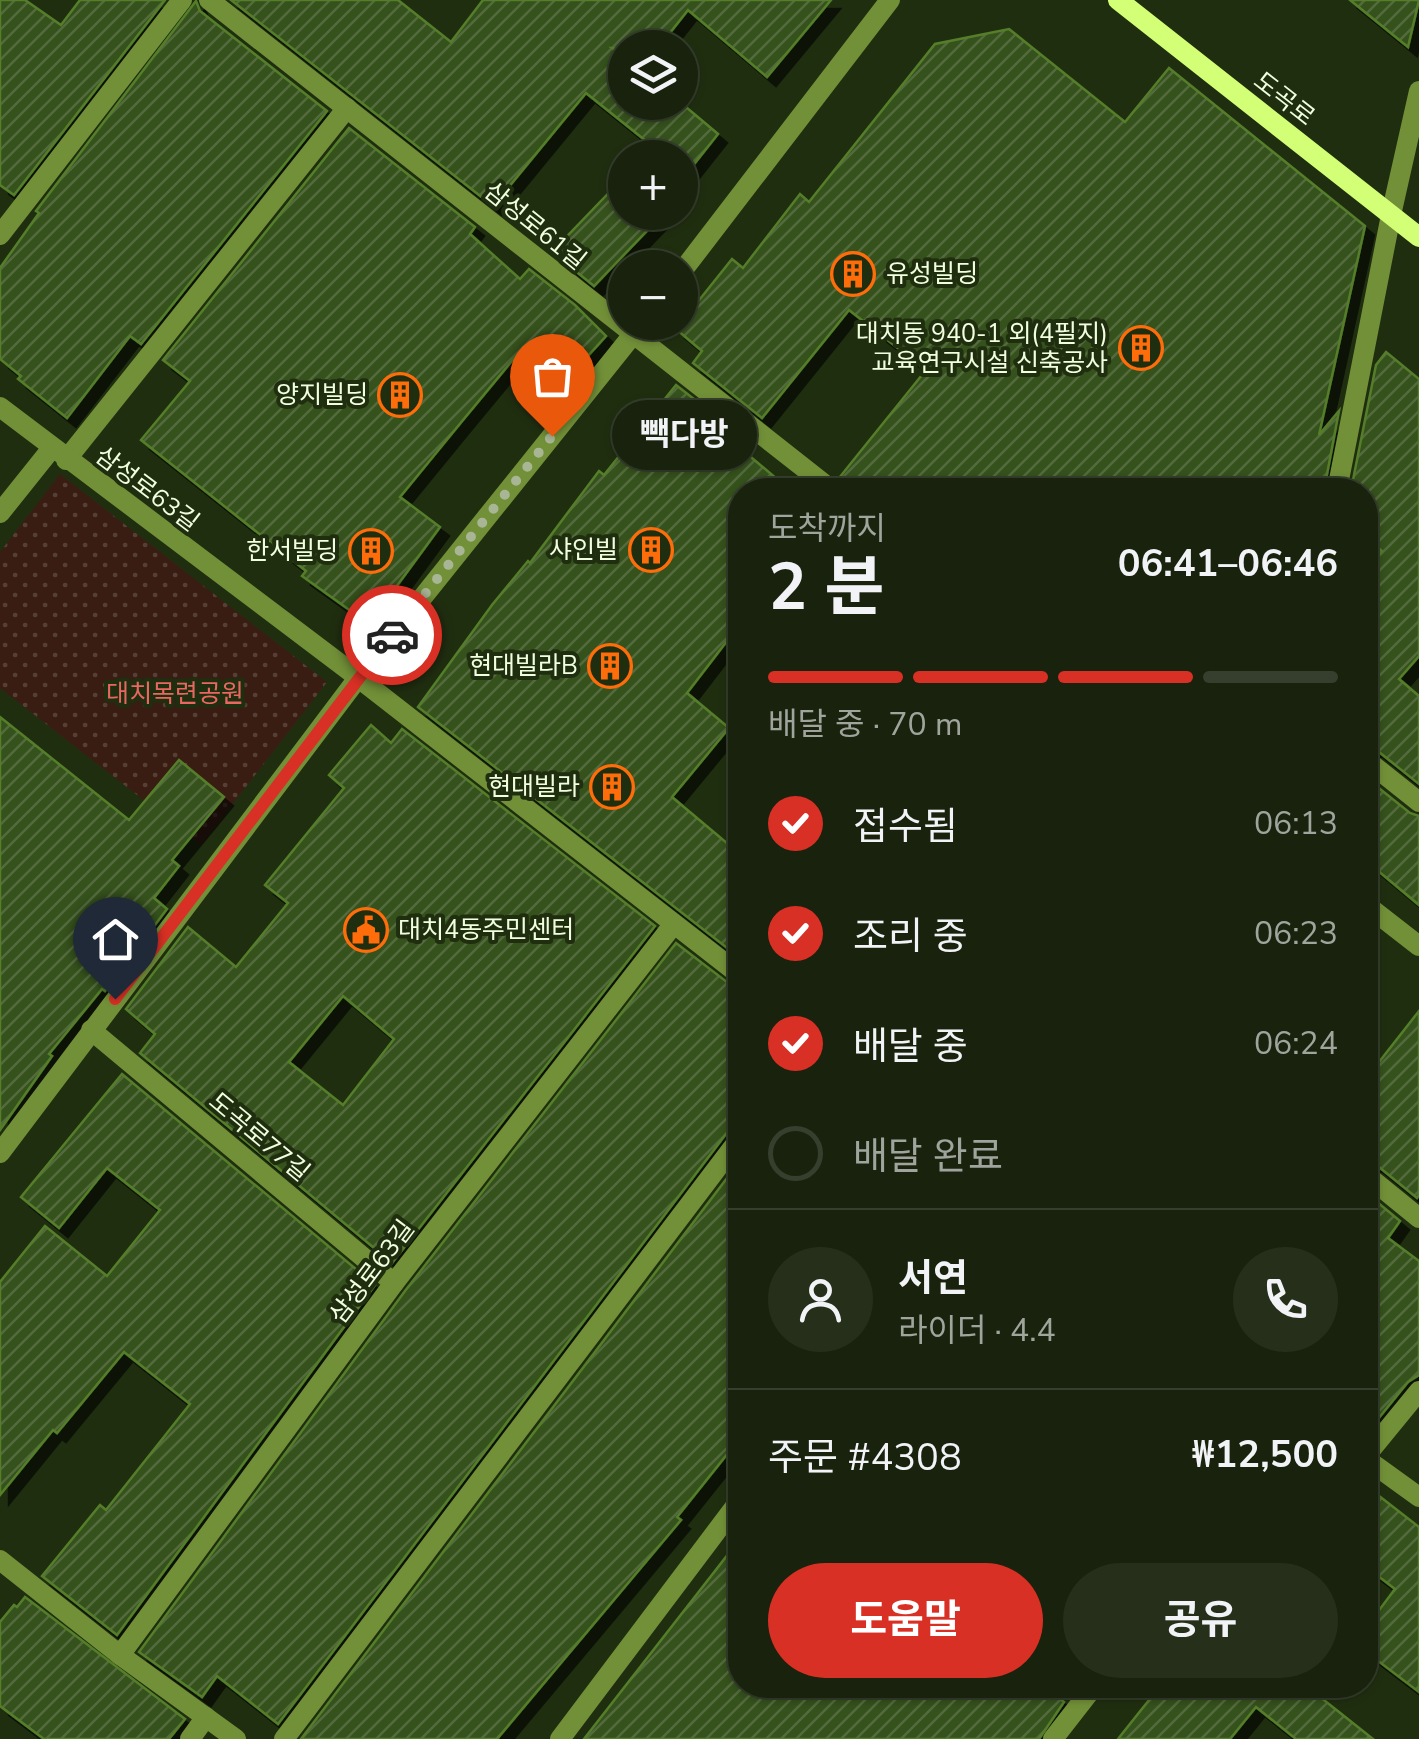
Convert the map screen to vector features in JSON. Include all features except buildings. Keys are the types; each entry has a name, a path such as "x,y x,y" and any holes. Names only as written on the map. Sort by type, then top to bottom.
{"main road":[{"name":"도곡로","path":"1118,0 1419,236"}],"street":[{"path":"0,235 182,0"},
{"name":"삼성로61길","path":"208,0 608,306"},
{"path":"698,251 890,0"},
{"path":"1340,478 1419,91"},
{"name":"삼성로63길","path":"0,513 59,454 347,108"},
{"path":"0,1153 358,678 629,340"},
{"name":"삼성로61길","path":"651,340 818,478"},
{"name":"삼성로63길","path":"0,407 358,678 728,966"},
{"path":"1378,769 1419,802"},
{"path":"1378,914 1419,946"},
{"name":"삼성로63길","path":"120,1655 394,1283 672,926"},
{"name":"도곡로77길","path":"92,1030 394,1283"},
{"path":"284,1739 728,1154"},
{"path":"1378,1185 1419,1218"},
{"path":"1378,1441 1419,1391"},
{"path":"1378,1467 1419,1497"},
{"path":"560,1739 728,1516"},
{"path":"2,1564 236,1739"},
{"path":"1053,1739 1085,1698"},
{"path":"190,1739 206,1717"}],"green space":[{"name":"대치목련공원","path":"60,474 327,682 201,845 0,688 0,552"}],"way so far":[{"path":"392,635 552,436"}],"place":[{"name":"유성빌딩","path":"853,274"},
{"name":"대치동 940-1 외(4필지) 교육연구시설 신축공사","path":"1141,348"},
{"name":"양지빌딩","path":"400,395"},
{"name":"빽다방","path":"552,436"},
{"name":"샤인빌","path":"651,550"},
{"name":"한서빌딩","path":"371,551"},
{"name":"현대빌라B","path":"610,666"},
{"name":"현대빌라","path":"612,787"},
{"name":"대치4동주민센터","path":"366,930"}],"route":[{"path":"115,999 392,635"}]}
